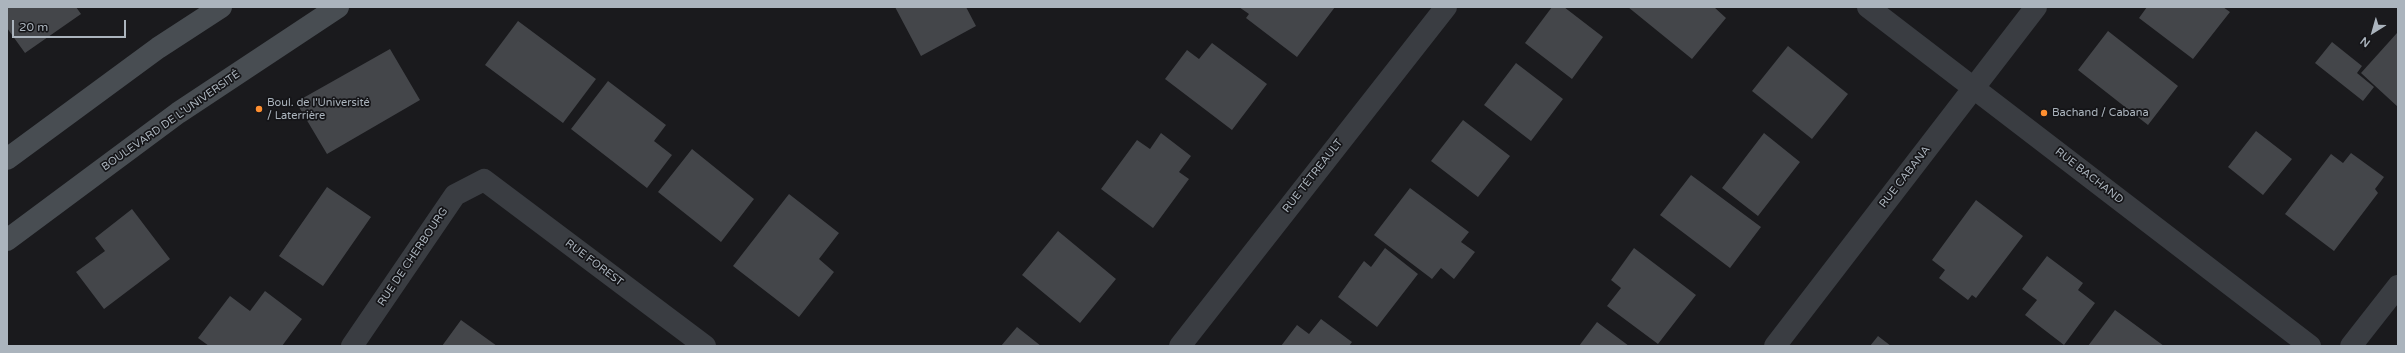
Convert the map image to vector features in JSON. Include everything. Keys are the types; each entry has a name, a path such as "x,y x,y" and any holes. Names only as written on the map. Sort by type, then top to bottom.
{"main road":[{"path":"7,159 158,48 221,7"},
{"name":"BOULEVARD DE L'UNIVERSITÉ","path":"7,240 178,113 338,7"}],"street":[{"name":"RUE TÉTREAULT","path":"1180,346 1446,7"},
{"name":"RUE BACHAND","path":"1868,7 2310,346"},
{"name":"RUE CABANA","path":"1775,346 2036,7"},
{"name":"RUE DE CHERBOURG","path":"352,346 455,195 484,180"},
{"name":"RUE FOREST","path":"484,180 705,346"},
{"path":"2351,346 2398,286"}],"building":[{"path":"7,7 76,7 81,14 25,53 7,28"},
{"path":"895,7 966,7 976,26 921,56"},
{"path":"1239,7 1335,7 1297,57 1246,18 1249,14"},
{"path":"1552,7 1564,7 1603,37 1572,79 1525,43"},
{"path":"1628,7 1714,7 1726,18 1692,59"},
{"path":"2147,7 2223,7 2230,12 2193,59 2139,18"},
{"path":"518,21 596,79 563,123 485,65"},
{"path":"2108,31 2178,86 2148,125 2078,70"},
{"path":"2398,33 2398,107 2361,73"},
{"path":"2332,42 2362,66 2357,73 2374,87 2363,101 2315,63"},
{"path":"1212,43 1267,84 1232,130 1165,79 1187,50 1199,59"},
{"path":"1788,46 1848,94 1812,139 1752,91"},
{"path":"390,49 420,100 327,154 296,102"},
{"path":"1516,63 1563,99 1531,141 1484,105"},
{"path":"608,81 666,125 654,141 672,155 647,188 571,129"},
{"path":"1463,120 1510,156 1478,197 1431,161"},
{"path":"2256,131 2292,159 2263,195 2228,167"},
{"path":"1161,133 1191,156 1179,172 1189,179 1153,228 1101,189 1137,140 1150,149"},
{"path":"1764,133 1800,162 1758,216 1722,188"},
{"path":"692,149 754,199 721,242 658,192"},
{"path":"2351,153 2384,177 2375,189 2378,193 2334,251 2285,214 2331,154 2343,163"},
{"path":"1691,175 1761,227 1730,268 1660,215"},
{"path":"327,187 371,217 323,286 279,256"},
{"path":"1410,188 1469,232 1461,242 1475,252 1454,279 1441,268 1432,279 1374,235"},
{"path":"789,194 839,233 819,259 834,272 799,317 733,266"},
{"path":"1976,200 2023,236 1976,298 1972,295 1968,300 1939,278 1945,270 1932,260"},
{"path":"132,209 170,259 104,309 76,272 105,251 95,238"},
{"path":"1058,231 1116,279 1080,323 1022,275"},
{"path":"1385,248 1418,274 1377,327 1338,297 1364,261 1371,267"},
{"path":"1634,248 1696,295 1658,344 1607,306 1621,288 1611,280"},
{"path":"2047,256 2083,283 2078,290 2095,303 2064,345 2025,315 2037,300 2022,289"},
{"path":"265,291 302,319 282,346 209,346 198,338 230,296 250,311"},
{"path":"2115,310 2164,346 2088,346"},
{"path":"1321,319 1352,342 1349,346 1281,346 1297,325 1309,334"},
{"path":"461,320 497,346 442,346"},
{"path":"1597,322 1629,346 1579,346"},
{"path":"1017,327 1041,346 1001,346"},
{"path":"1878,336 1891,346 1870,346"}],"place":[{"name":"Boul. de l'Université / Laterrière","path":"259,109"},
{"name":"Bachand / Cabana","path":"2044,113"}]}
